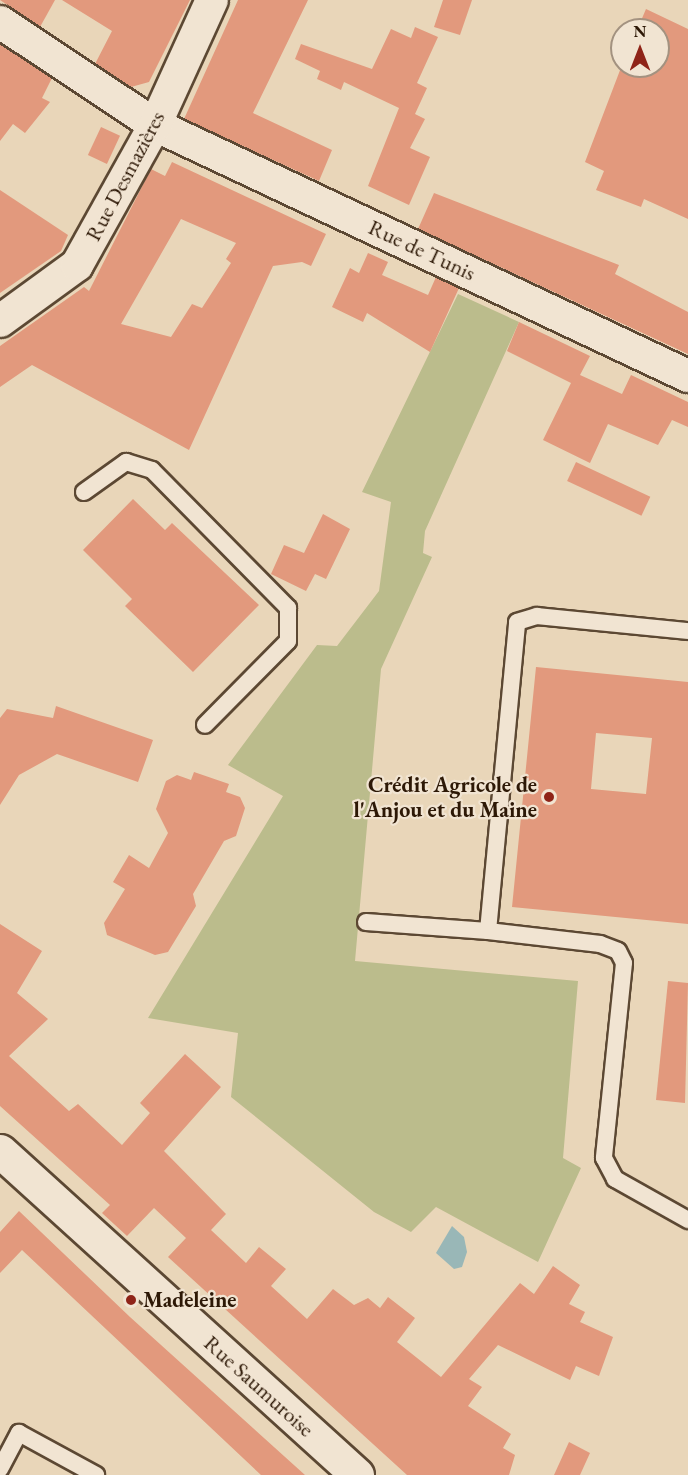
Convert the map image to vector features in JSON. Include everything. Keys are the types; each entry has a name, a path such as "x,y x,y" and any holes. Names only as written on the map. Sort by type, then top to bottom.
{"main road":[{"name":"Rue Saumuroise","path":"0,1151 357,1475"}],"street":[{"name":"Rue Desmazières","path":"0,321 77,265 155,125 212,0"},
{"name":"Rue de Tunis","path":"0,22 155,125 688,376"}],"lane":[{"path":"84,492 126,462 152,470 288,608 288,640 205,725"},
{"path":"488,931 516,622 537,616 688,632"},
{"path":"366,922 488,931 600,944 618,951 624,963 604,1158 615,1179 688,1221"},
{"path":"0,1469 19,1433 76,1469 96,1475"}],"green space":[{"path":"458,294 519,322 425,531 423,553 432,557 381,669 355,961 578,981 563,1158 581,1168 538,1262 436,1207 411,1232 374,1212 231,1097 238,1033 148,1018 283,796 228,765 317,645 337,646 379,591 391,502 362,492"}],"water":[{"path":"452,1226 464,1237 467,1252 462,1267 454,1269 436,1253"}],"building":[{"path":"0,0 55,0 40,27"},
{"path":"62,0 190,0 149,82 131,87 95,64 112,31"},
{"path":"238,0 308,0 253,113 332,150 319,181 184,119"},
{"path":"443,0 472,0 460,35 434,27"},
{"path":"646,9 665,18 642,18"},
{"path":"670,20 688,29 688,219 644,199 641,207 596,190 604,171 585,162 617,78 670,78"},
{"path":"415,27 438,37 417,83 427,88 415,114 425,119 410,148 430,157 409,205 368,186 399,108 344,82 341,90 317,79 320,71 295,59 301,44 372,69 391,29 411,38"},
{"path":"0,44 52,78 42,98 50,102 25,133 13,124 0,141"},
{"path":"101,127 120,136 107,164 88,155"},
{"path":"172,162 326,234 311,266 302,262 273,266 189,450 32,365 0,387 0,346 84,287 89,291 151,169 165,176","holes":["181,219 236,243 226,259 231,263 202,308 192,304 171,337 121,324"]},
{"path":"0,190 68,235 61,251 0,293"},
{"path":"434,193 619,265 615,274 688,312 688,354 418,229"},
{"path":"368,253 388,262 382,275 428,295 436,277 459,288 430,352 367,313 363,322 332,307 350,268 359,273"},
{"path":"519,322 590,356 580,375 622,394 631,375 688,402 688,427 672,420 658,445 608,424 590,463 543,440 571,383 507,351"},
{"path":"576,462 650,497 641,516 567,481"},
{"path":"133,499 165,530 172,523 259,605 193,672 125,606 132,599 83,550"},
{"path":"323,514 350,529 326,579 315,574 306,591 271,574 284,545 304,553"},
{"name":"Crédit Agricole de l'Anjou et du Maine","path":"536,667 688,682 688,924 512,907","holes":["596,733 652,738 646,794 591,789"]},
{"path":"56,706 153,740 138,782 57,754 19,775 0,805 0,718 7,709 53,718"},
{"path":"194,772 229,784 226,792 240,797 245,808 236,836 224,841 193,894 196,906 168,952 155,955 107,935 104,923 125,889 113,882 129,855 149,868 168,833 156,809 166,781 177,775 191,780"},
{"path":"0,924 42,951 17,993 48,1019 9,1056 69,1111 78,1104 122,1145 150,1113 140,1103 185,1054 221,1087 164,1151 226,1214 211,1230 246,1263 259,1247 286,1269 271,1286 307,1319 333,1289 354,1305 368,1298 380,1308 388,1297 415,1318 397,1342 441,1377 520,1283 534,1294 553,1266 580,1285 569,1304 585,1312 580,1322 613,1337 599,1376 576,1366 570,1380 498,1345 469,1379 482,1387 468,1406 511,1434 503,1448 515,1455 509,1475 407,1475 168,1257 186,1238 154,1208 127,1236 102,1213 110,1205 0,1106"},
{"path":"668,981 688,983 685,1103 656,1100"},
{"path":"19,1211 130,1317 305,1475 261,1475 22,1250 0,1273 0,1232"},
{"path":"569,1442 590,1453 580,1475 554,1475"}],"place":[{"name":"Crédit Agricole de l'Anjou et du Maine","path":"549,797"},
{"name":"Madeleine","path":"131,1300"}]}
